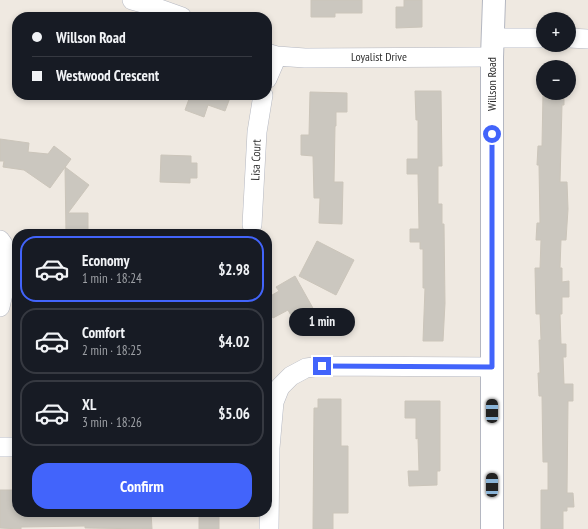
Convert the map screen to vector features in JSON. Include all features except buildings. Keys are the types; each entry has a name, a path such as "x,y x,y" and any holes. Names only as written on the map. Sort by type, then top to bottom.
{"street":[{"path":"132,0 173,9"},
{"name":"Willson Road","path":"492,529 494,0"},
{"path":"576,38 588,39"},
{"name":"Loyalist Drive","path":"272,55 306,58 493,48 536,39"},
{"name":"Lisa Court","path":"252,225 257,132 262,100"},
{"path":"0,240 7,252 9,263 0,307"},
{"path":"272,420 276,395 283,384 291,376 306,368 322,366 492,367"},
{"path":"0,447 12,447"},
{"path":"269,517 269,529"}],"route":[{"path":"322,366 492,367 492,134"}]}
